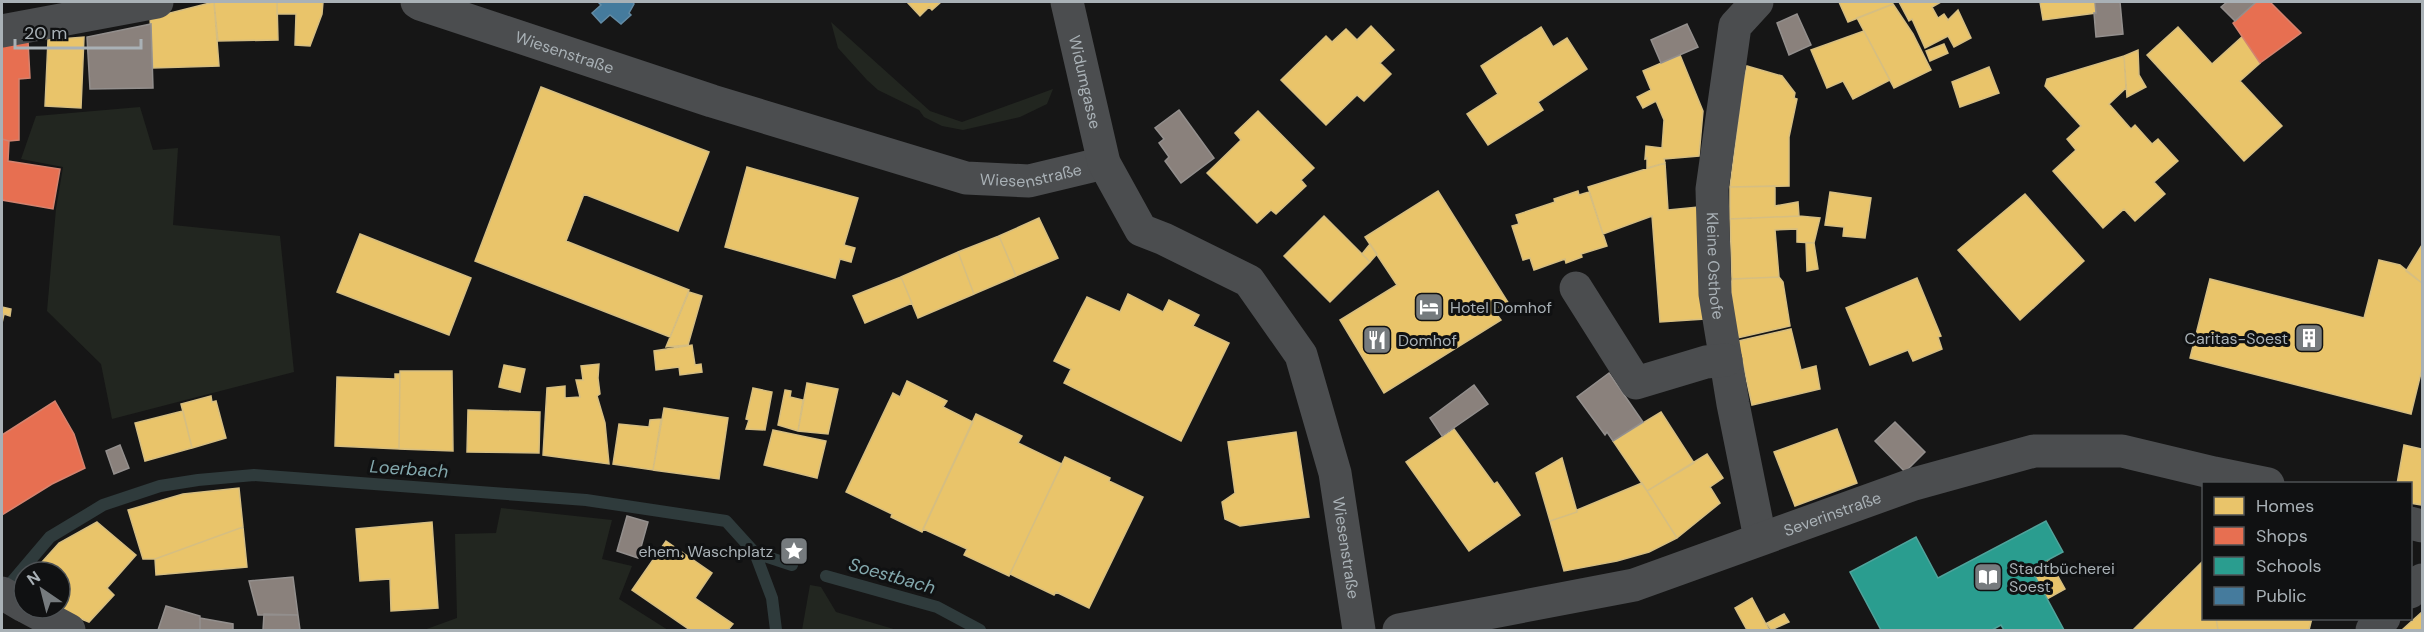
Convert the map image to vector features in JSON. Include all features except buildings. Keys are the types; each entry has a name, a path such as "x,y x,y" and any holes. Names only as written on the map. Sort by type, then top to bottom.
{"street":[{"path":"2,31 157,2"},
{"name":"Wiesenstraße","path":"417,2 712,101 966,178 1029,182 1104,163 1141,230 1249,281 1301,355 1335,473 1359,630"},
{"name":"Widumgasse","path":"1067,2 1104,163"},
{"name":"Kleine Osthofe","path":"1757,2 1735,26 1712,189 1715,294 1760,538"},
{"path":"1576,288 1636,383 1707,362 1726,360"},
{"name":"Severinstraße","path":"1400,630 1634,585 1914,484 2034,451 2122,451 2263,482"},
{"path":"50,620 69,630"}],"shaded area":[{"path":"831,22 930,111 962,122 1053,89 1047,104 1020,117 963,130 942,126 924,117 919,110 878,90 867,80 838,48"},
{"path":"140,107 153,150 178,148 173,225 280,236 294,372 112,419 101,364 47,311 56,209 63,167 21,159 36,116"},
{"path":"501,508 612,520 602,559 632,566 619,599 668,630 424,630 457,618 455,534 496,533"},
{"path":"810,585 821,587 836,612 897,630 802,630"}],"waterway":[{"name":"Loerbach","path":"4,591 50,537 103,505 160,486 254,475 586,500 726,521 755,553 772,598 776,630"},
{"name":"Soestbach","path":"755,553 792,565"},
{"name":"Soestbach","path":"826,576 937,607 980,630"}],"place":[{"name":"Hotel Domhof","path":"1429,307"},
{"name":"Caritas-Soest","path":"2309,338"},
{"name":"Domhof","path":"1377,340"},
{"name":"ehem. Waschplatz","path":"794,551"},
{"name":"Stadtbücherei Soest","path":"1988,577"}]}
